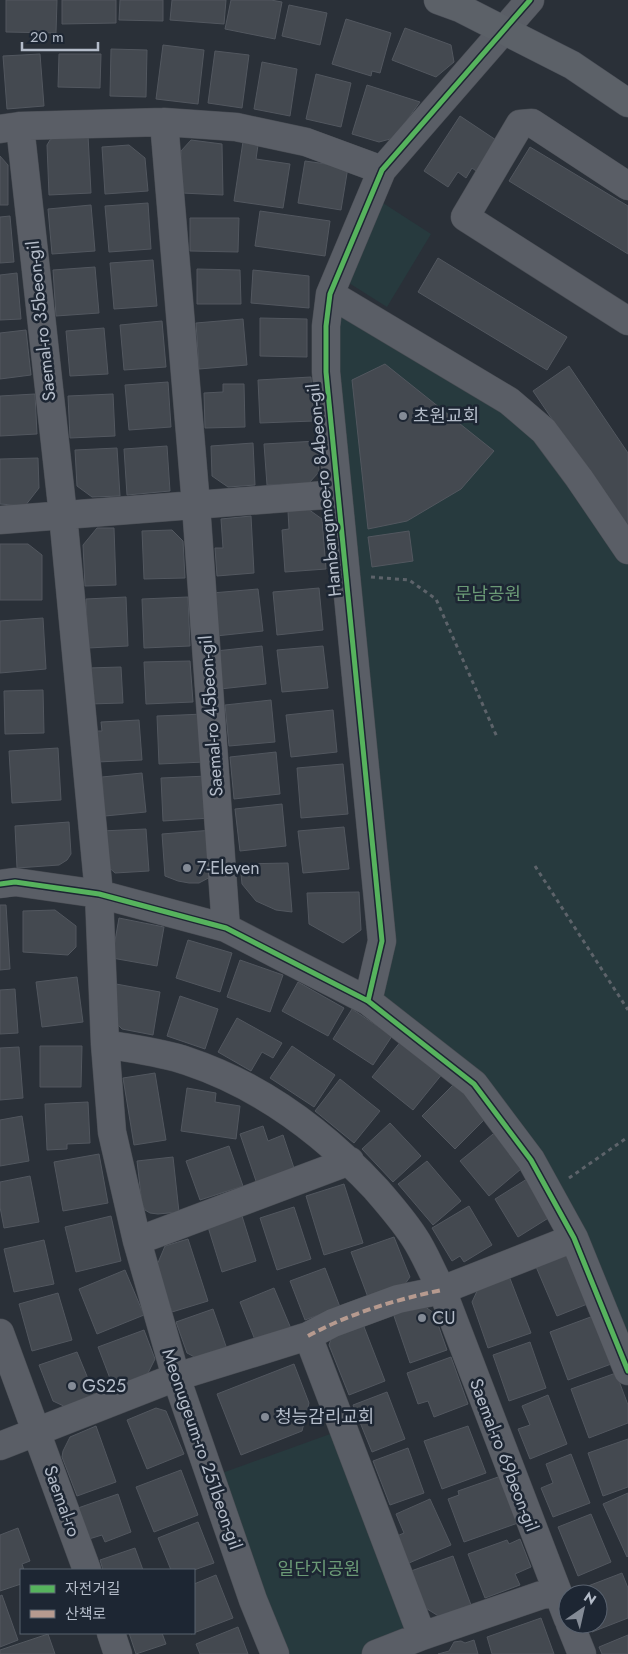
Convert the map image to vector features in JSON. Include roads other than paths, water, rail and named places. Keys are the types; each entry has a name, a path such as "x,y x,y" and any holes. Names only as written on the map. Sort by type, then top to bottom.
{"main road":[{"path":"438,0 460,8 572,65 628,103"}],"street":[{"name":"Hambangmoe-ro 84beon-gil","path":"368,1001 382,942 326,372 326,326 330,294 382,170 530,0"},
{"name":"Saemal-ro 35beon-gil","path":"63,515 10,128 164,122 245,129 306,142 382,170"},
{"path":"164,122 196,505"},
{"path":"628,186 532,123 520,124 465,217 628,321"},
{"path":"330,294 509,401 544,431 628,550"},
{"path":"0,520 338,494"},
{"name":"Saemal-ro 45beon-gil","path":"196,505 226,928"},
{"path":"63,515 99,894"},
{"path":"0,884 14,882 99,894 226,928 368,1001 474,1084 531,1160 574,1238 628,1371"},
{"name":"Meonugeum-ro 251beon-gil","path":"99,894 105,1044 112,1132 137,1241 176,1377 253,1600 275,1654"},
{"path":"105,1044 185,1060 220,1074 273,1101 300,1120 350,1161 388,1203 414,1237 442,1290"},
{"path":"137,1241 350,1161"},
{"path":"0,1446 176,1377 308,1336 333,1323 398,1299 442,1290 574,1238"},
{"name":"Saemal-ro 69beon-gil","path":"442,1290 558,1595"},
{"name":"Saemal-ro","path":"0,1333 87,1569"},
{"path":"308,1336 422,1636"},
{"path":"376,1654 422,1636 556,1590"},
{"path":"111,1634 118,1654"},
{"path":"574,1634 582,1654"}],"place":[{"name":"초원교회","path":"403,416"},
{"name":"7-Eleven","path":"187,868"},
{"name":"CU","path":"422,1318"},
{"name":"GS25","path":"72,1386"},
{"name":"청능감리교회","path":"265,1417"}],"park label":[{"name":"문남공원","path":"488,594"},
{"name":"일단지공원","path":"319,1569"}]}
